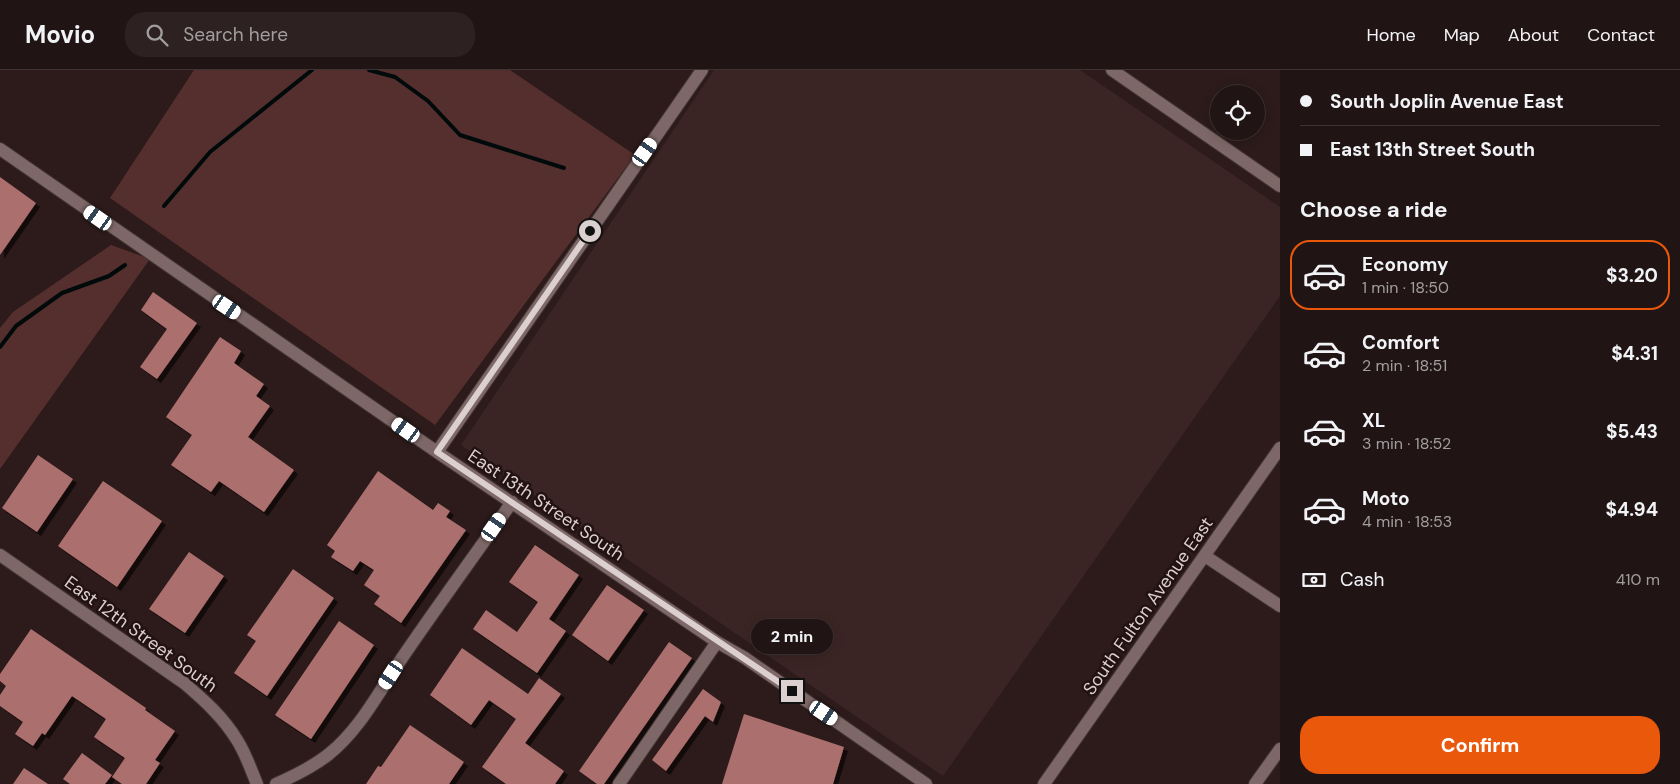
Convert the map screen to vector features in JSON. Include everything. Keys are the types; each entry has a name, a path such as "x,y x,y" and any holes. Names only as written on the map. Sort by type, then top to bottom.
{"street":[{"path":"437,452 702,70"},
{"path":"1112,70 1280,186"},
{"name":"East 13th Street South","path":"0,149 437,452 717,642 745,658 926,784"},
{"name":"South Fulton Avenue East","path":"1044,784 1280,448"},
{"path":"276,784 296,775 328,755 349,735 364,717 400,661 512,502"},
{"name":"East 12th Street South","path":"0,556 184,682 223,719 238,742 257,784"},
{"path":"1205,556 1280,606"},
{"path":"619,784 717,642"},
{"path":"1255,784 1280,749"}],"shaded area":[{"path":"194,70 510,70 635,155 435,425 110,198"},
{"path":"714,70 1080,70 1280,207 1280,296 943,776 461,445"},
{"path":"111,245 150,259 0,469 0,328 13,312"}],"building":[{"path":"0,177 36,203 0,255"},
{"path":"153,292 197,323 157,379 140,367 167,329 141,310"},
{"path":"220,337 241,351 234,363 264,384 256,396 270,406 248,437 294,470 264,512 219,481 211,492 171,465 192,435 166,417"},
{"path":"38,455 73,479 37,532 2,508"},
{"path":"378,471 433,510 438,503 450,511 446,517 466,530 401,623 374,604 380,596 364,585 374,570 360,561 353,571 331,557 335,551 327,545"},
{"path":"103,481 162,521 117,587 58,546"},
{"path":"535,545 579,575 549,619 566,631 537,673 473,629 486,610 517,632 538,602 509,582"},
{"path":"189,552 224,576 185,633 149,609"},
{"path":"293,569 334,598 267,696 234,673 256,641 247,635"},
{"path":"607,585 644,610 608,661 572,635"},
{"path":"339,621 374,645 311,739 275,715"},
{"path":"31,629 146,708 145,710 175,731 155,760 160,763 146,784 122,784 112,777 125,758 94,737 106,719 72,696 45,735 42,733 33,746 15,734 23,722 0,706 0,695 6,686 0,681 0,674"},
{"path":"669,642 692,658 604,784 597,784 579,771"},
{"path":"462,648 528,694 539,678 561,694 525,743 564,771 555,784 506,784 482,767 516,719 489,700 471,725 430,695"},
{"path":"703,689 721,702 713,722 705,716 666,771 652,760"},
{"path":"744,714 844,747 833,784 722,784"},
{"path":"410,725 464,762 449,784 366,784 378,766 381,767"},
{"path":"82,753 112,775 105,784 70,784 63,779"},
{"path":"24,768 48,784 13,784"}],"waterway":[{"path":"164,206 210,152 312,70"},
{"path":"369,70 395,77 428,101 460,135 564,168"},
{"path":"0,347 16,326 62,293 109,276 125,265"}],"route":[{"path":"590,231 437,452 792,691"}]}
